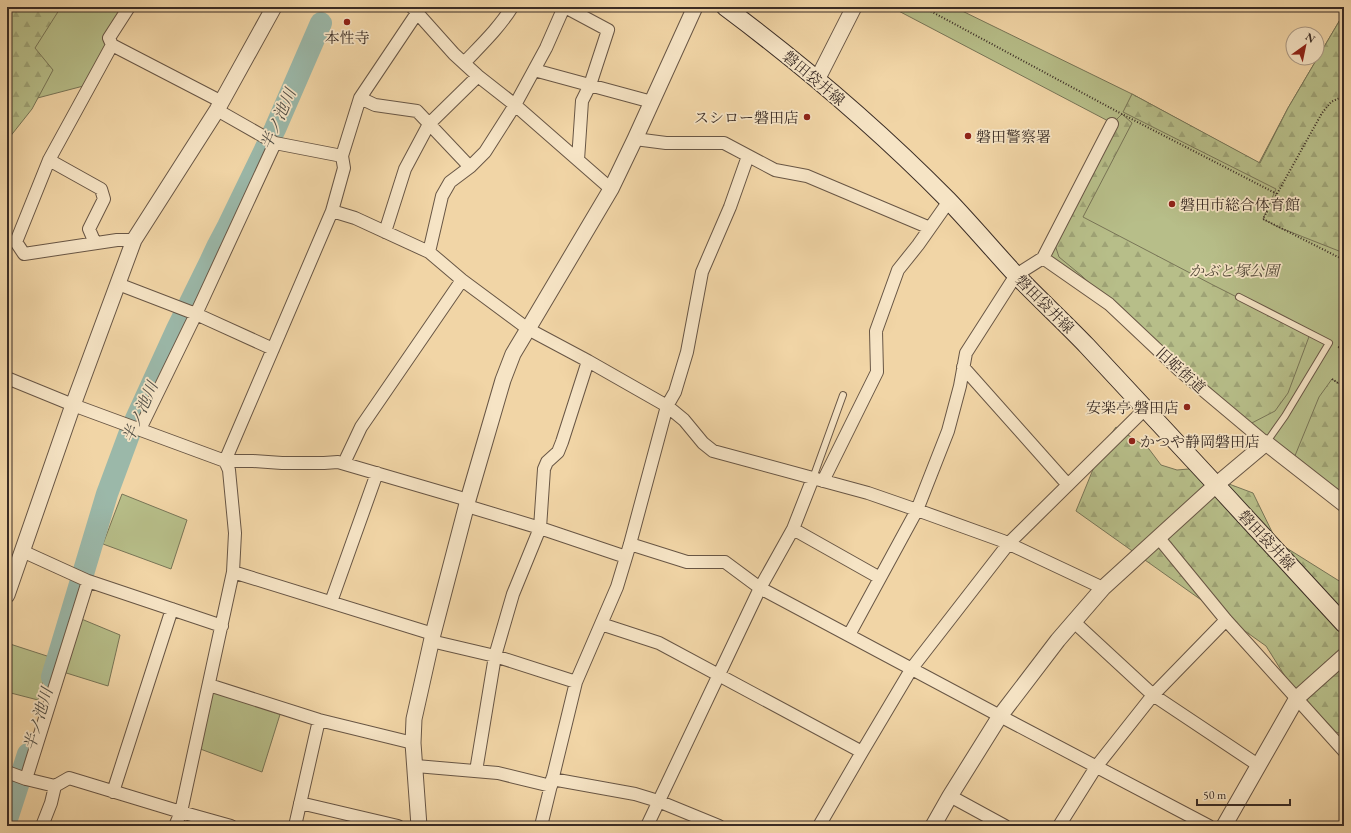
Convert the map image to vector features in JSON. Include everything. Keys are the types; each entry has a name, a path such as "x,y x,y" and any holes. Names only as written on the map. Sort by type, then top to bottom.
{"main road":[{"name":"磐田袋井線","path":"725,7 762,34 869,124 949,201 1016,275 1086,345 1344,624"}],"street":[{"path":"130,7 109,38 112,45 220,106 275,143 342,156"},
{"path":"7,595 73,405 134,240 220,106 274,7"},
{"path":"464,63 507,15 512,7"},
{"path":"430,252 442,196 450,182 470,167 485,152 514,105 546,48 564,7 608,30 590,85 582,101 578,160"},
{"path":"419,826 416,766 413,743 414,719 432,637 467,503 503,380 513,354 611,189 652,102 694,7"},
{"path":"817,80 854,7"},
{"path":"175,826 181,812 233,572 235,533 229,470 225,461 332,211 344,168 342,156 360,98 414,10 478,76 514,105 611,189"},
{"path":"112,45 49,160 16,242 24,254 117,240 134,240"},
{"path":"534,70 652,102"},
{"path":"385,232 405,169 429,124 478,76"},
{"path":"360,98 375,105 417,111 470,167"},
{"path":"849,635 917,510 948,431 960,386 966,353 1016,275 1043,258 1112,124"},
{"path":"635,139 666,143 724,143 775,170 806,176 930,228"},
{"path":"140,429 196,314 275,143"},
{"path":"541,826 576,682 617,587 667,406 675,392 687,352 702,272 730,207 748,156"},
{"path":"49,160 101,189 104,199 89,229 95,243"},
{"path":"647,826 760,588 794,529 818,480 877,372 876,331 898,270 918,245 949,201"},
{"path":"332,211 355,218 430,252 462,280 528,329 667,406 684,420 713,451 868,493 917,510 1008,544 1103,588"},
{"name":"旧姫街道","path":"1043,258 1109,304 1180,370 1266,443 1344,504"},
{"path":"344,463 361,427 462,280"},
{"path":"118,284 196,314 273,349"},
{"path":"476,771 495,656 513,594 540,528 544,469 547,462 558,452 588,361"},
{"path":"964,368 1068,485"},
{"path":"7,378 73,405 225,461 253,460 282,463 344,463 626,557"},
{"path":"819,826 912,668 1008,544 1145,409"},
{"path":"933,826 1000,716 1058,640 1103,588 1216,485 1266,443"},
{"path":"330,602 377,473"},
{"path":"794,529 880,578"},
{"path":"1158,537 1226,620 1344,751"},
{"path":"630,544 687,562 724,562 760,588 1209,826"},
{"path":"22,551 88,581 222,626"},
{"path":"233,572 576,682"},
{"path":"26,779 88,581"},
{"path":"113,792 172,609"},
{"path":"1059,826 1096,767 1153,695 1226,620"},
{"path":"1074,622 1153,695 1258,765"},
{"path":"601,624 659,643 862,752"},
{"path":"1224,826 1297,698 1344,656"},
{"path":"209,685 319,720 413,743"},
{"path":"295,826 319,720"},
{"path":"416,766 498,773 635,794 658,801 719,826"},
{"path":"7,772 26,779 54,786 69,778 231,826"},
{"path":"42,826 51,803 54,786"},
{"path":"950,796 1005,826"},
{"path":"300,803 398,826"}],"lane":[{"path":"1239,297 1328,343 1285,416 1266,443"},
{"path":"818,480 843,395"}],"path":[{"path":"923,7 1118,112 1277,194"},
{"path":"1344,96 1331,102 1322,113 1263,220 1344,260"},
{"path":"1332,379 1344,387"}],"green space":[{"path":"7,7 129,7 91,84 7,106"},
{"path":"10,7 61,7 35,48 53,70 32,109 9,138 7,137 7,12"},
{"name":"かぶと塚公園","path":"891,7 954,7 1132,94 1259,163 1288,108 1313,66 1325,66 1325,45 1344,13 1344,503 1268,439 1043,258 1112,123"},
{"path":"1344,13 1344,253 1278,227 1263,219 1276,189 1123,112 1132,94 1260,163 1288,108 1313,66 1325,66 1325,45"},
{"path":"1122,114 1132,123 1083,217 1310,334 1288,393 1275,411 1246,426 1120,313 1082,276 1059,257 1053,239 1112,124"},
{"path":"1332,379 1344,387 1344,500 1292,463 1319,397"},
{"path":"1116,427 1149,449 1161,465 1177,470 1200,468 1229,484 1253,493 1277,542 1344,584 1344,735 1336,732 1288,681 1266,646 1076,511 1103,445"},
{"path":"122,494 187,520 171,569 103,544"},
{"path":"79,618 120,635 108,686 60,671"},
{"path":"7,643 50,657 38,700 7,692"},
{"path":"209,685 282,708 262,772 195,747"}],"waterway":[{"name":"半ノ池川","path":"52,677 107,494 130,432 177,329 275,129 321,23"},
{"name":"半ノ池川","path":"7,819 28,754"}],"place":[{"name":"本性寺","path":"347,22"},
{"name":"スシロー磐田店","path":"807,117"},
{"name":"磐田警察署","path":"968,136"},
{"name":"磐田市総合体育館","path":"1172,204"},
{"name":"安楽亭 磐田店","path":"1187,407"},
{"name":"かつや静岡磐田店","path":"1132,441"}]}
